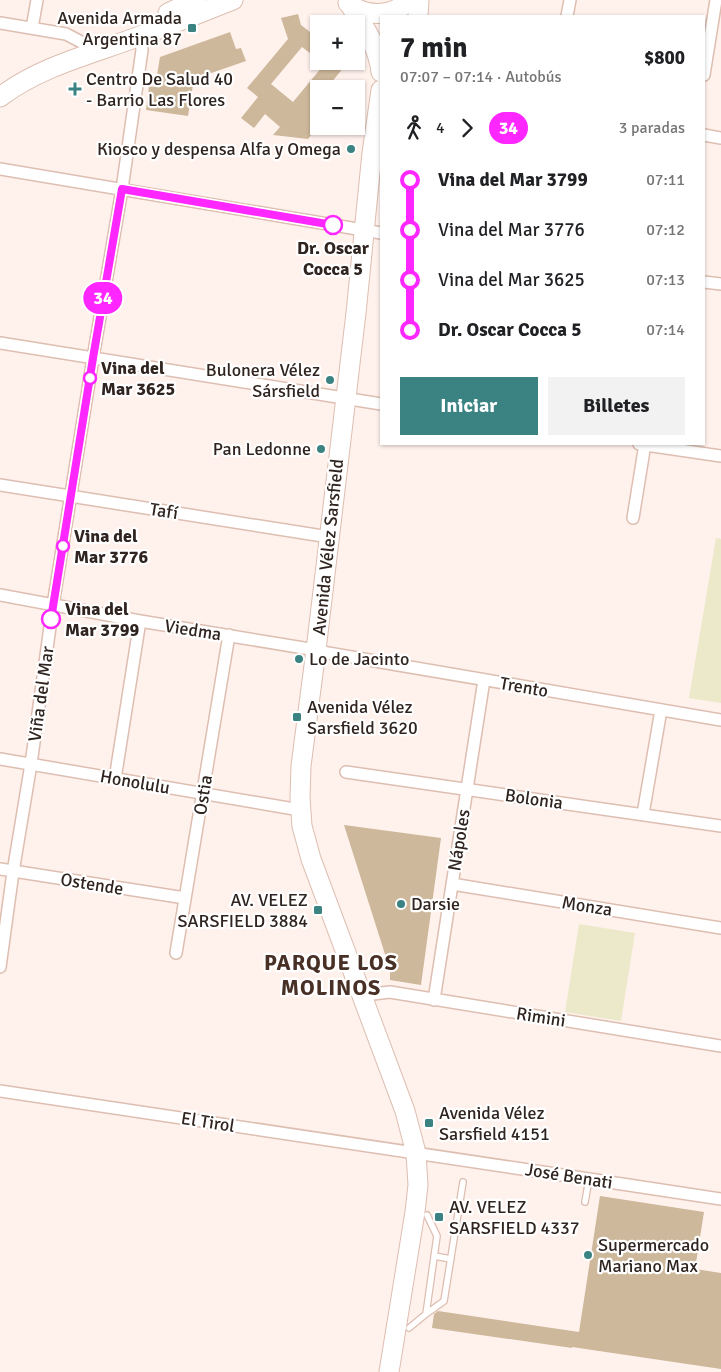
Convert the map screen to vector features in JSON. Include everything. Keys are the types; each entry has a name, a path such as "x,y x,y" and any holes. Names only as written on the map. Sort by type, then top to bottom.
{"main road":[{"path":"0,97 38,73 196,0"},
{"path":"0,85 34,66 140,36 233,0"},
{"path":"346,1 366,13 384,14 401,7 410,0"},
{"path":"418,15 419,0"},
{"path":"346,1 374,42 380,65"},
{"name":"Avenida Vélez Sarsfield","path":"374,232 372,153 380,97"},
{"name":"Avenida Vélez Sarsfield","path":"367,995 322,856 311,809 329,537 351,399 380,192"},
{"name":"Avenida Vélez Sarsfield","path":"351,399 322,652 301,766 300,810 308,851 420,1122 422,1154 429,1188 427,1215 402,1372"},
{"name":"Avenida Vélez Sarsfield","path":"390,1372 422,1154"}],"street":[{"path":"32,28 37,0"},
{"path":"567,15 570,0"},
{"path":"705,69 716,0"},
{"path":"0,23 66,34 89,49"},
{"name":"Viña del Mar","path":"0,967 53,605 122,189 142,50 140,36"},
{"path":"705,134 721,138"},
{"path":"0,169 374,232"},
{"path":"705,282 721,284"},
{"path":"0,343 380,404"},
{"path":"633,518 643,445"},
{"path":"650,445 721,456"},
{"name":"Tafí","path":"0,485 329,537"},
{"name":"Viedma","path":"0,595 322,652"},
{"path":"115,778 140,621"},
{"name":"Ostia","path":"176,953 229,636"},
{"name":"Trento","path":"322,652 721,720"},
{"name":"Nápoles","path":"434,1000 484,680"},
{"path":"643,814 661,710"},
{"name":"Honolulu","path":"0,759 300,810"},
{"name":"Bolonia","path":"346,772 721,826"},
{"name":"Ostende","path":"0,869 185,898"},
{"name":"Monza","path":"452,884 721,928"},
{"name":"Rimini","path":"367,995 390,992 721,1046"},
{"name":"El Tirol","path":"0,1091 422,1154"},
{"name":"José Benati","path":"422,1154 721,1199"}],"lane":[{"path":"585,1202 589,1178"},
{"path":"409,1328 444,1301 464,1182"},
{"path":"426,1314 437,1236 427,1215"},
{"path":"434,1256 451,1259"}],"shaded area":[{"path":"716,538 721,539 721,703 689,698"},
{"path":"579,924 635,933 621,1021 565,1012"}],"building":[{"path":"298,14 301,25 310,32 310,53 302,47 271,84 293,102 310,82 310,135 312,135 308,139 273,135 280,127 265,114 254,128 241,118 258,97 247,88 288,39 281,18"},
{"path":"230,32 236,49 241,48 246,61 194,79 188,116 146,110 149,86 155,87 160,57"},
{"path":"320,70 342,70 333,80 311,80"},
{"name":"Darsie","path":"344,825 441,838 421,985 390,980 390,970"},
{"path":"600,1196 704,1212 695,1269 721,1273 721,1369 432,1328 434,1314 438,1311 579,1332"}],"bus line":[{"name":"34","path":"51,619 122,189 333,225"}],"place":[{"name":"Avenida Armada Argentina 87","path":"192,28"},
{"name":"Centro De Salud 40 - Barrio Las Flores","path":"75,89"},
{"name":"Kiosco y despensa Alfa y Omega","path":"351,149"},
{"name":"Dr. Oscar Cocca 5","path":"333,225"},
{"name":"Vina del Mar 3625","path":"90,378"},
{"name":"Bulonera Vélez Sársfield","path":"330,380"},
{"name":"Pan Ledonne","path":"321,449"},
{"name":"Vina del Mar 3776","path":"63,546"},
{"name":"Vina del Mar 3799","path":"51,619"},
{"name":"Lo de Jacinto","path":"299,659"},
{"name":"Avenida Vélez Sarsfield 3620","path":"297,717"},
{"name":"Darsie","path":"401,904"},
{"name":"AV. VELEZ SARSFIELD 3884","path":"318,910"},
{"name":"Avenida Vélez Sarsfield 4151","path":"429,1123"},
{"name":"AV. VELEZ SARSFIELD 4337","path":"439,1217"},
{"name":"Supermercado Mariano Max","path":"588,1255"}],"district":[{"name":"PARQUE LOS MOLINOS","path":"331,974"}]}
